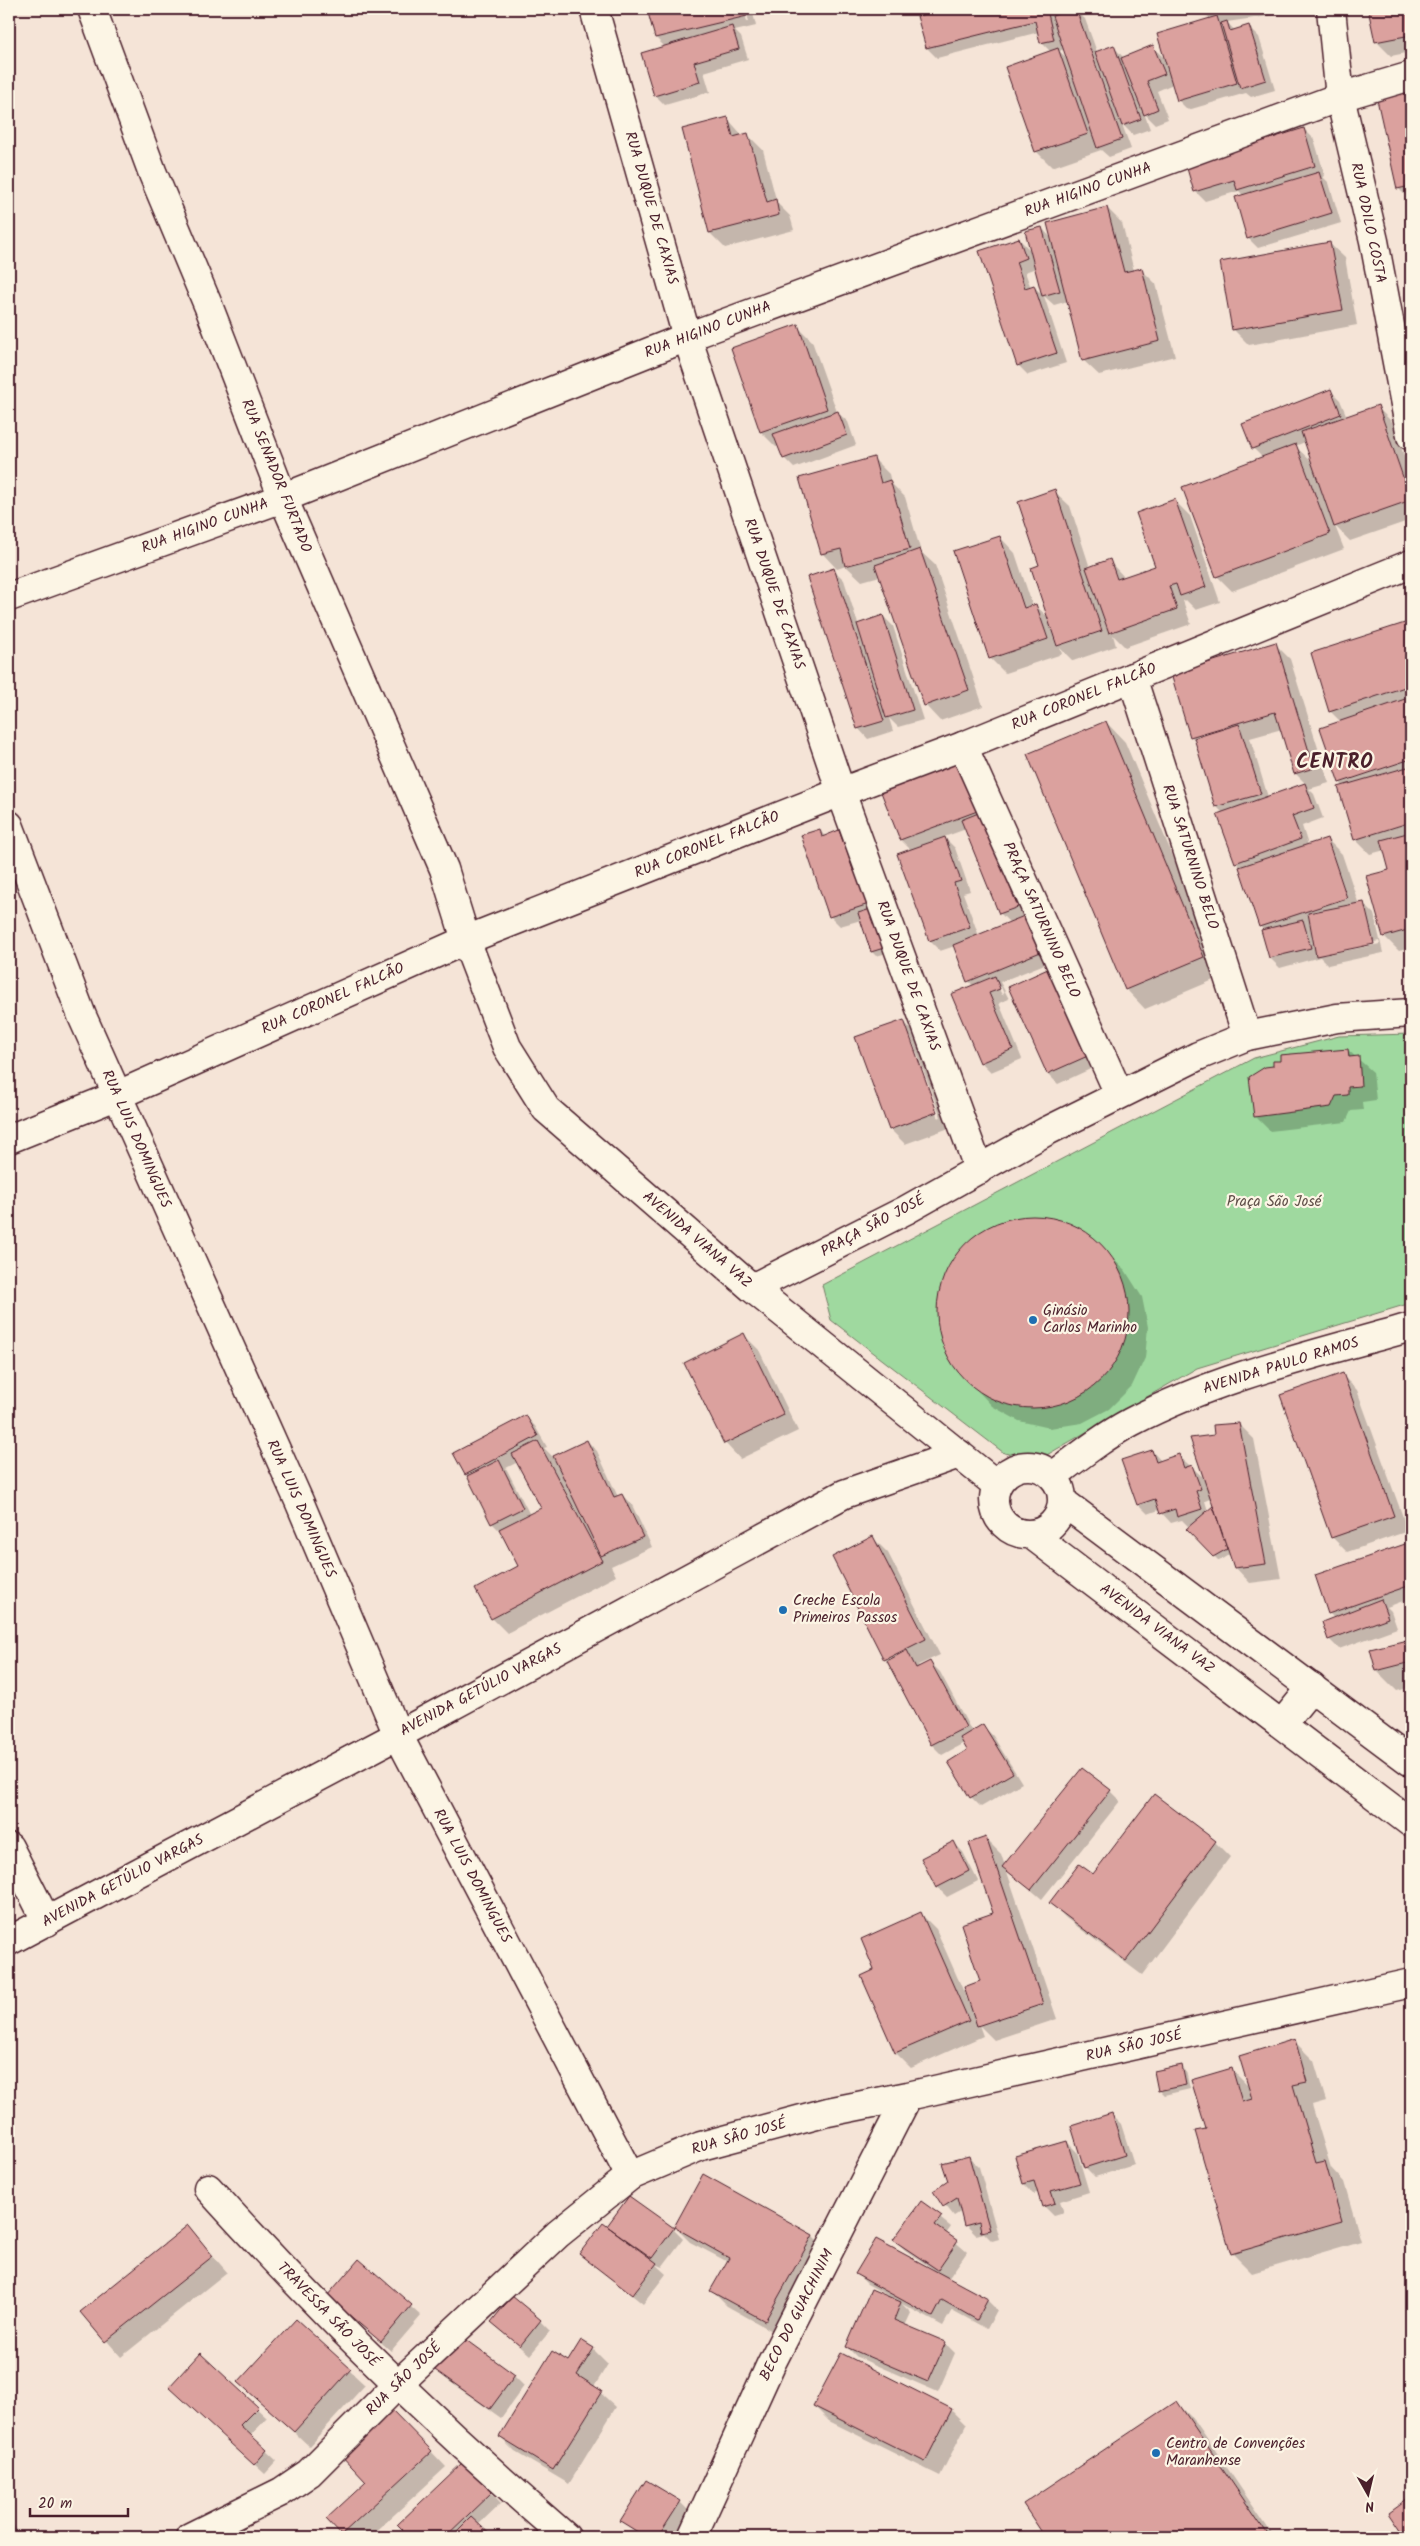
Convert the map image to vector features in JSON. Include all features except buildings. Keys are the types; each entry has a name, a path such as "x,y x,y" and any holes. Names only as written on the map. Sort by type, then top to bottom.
{"street":[{"name":"RUA SENADOR FURTADO","path":"92,9 152,174 208,305 283,498 444,869 466,940"},
{"name":"RUA DUQUE DE CAXIAS","path":"594,9 687,337 841,792 979,1170"},
{"name":"RUA ODILO COSTA","path":"1331,9 1340,97 1374,241 1411,436"},
{"name":"RUA HIGINO CUNHA","path":"9,597 283,498 687,337 1340,97 1411,76"},
{"name":"RUA CORONEL FALCÃO","path":"9,1139 116,1096 466,940 841,792 963,746 1411,564"},
{"name":"RUA SATURNINO BELO","path":"1132,677 1247,1036"},
{"name":"PRAÇA SATURNINO BELO","path":"963,746 1119,1094"},
{"name":"RUA LUIS DOMINGUES","path":"9,825 82,1016 116,1096 299,1501 398,1735 630,2176"},
{"name":"AVENIDA VIANA VAZ","path":"466,940 507,1047 546,1109 752,1288 997,1485"},
{"name":"PRAÇA SÃO JOSÉ","path":"752,1288 979,1170 1119,1094 1198,1056 1247,1036 1337,1018 1411,1013"},
{"name":"AVENIDA PAULO RAMOS","path":"1053,1476 1088,1449 1130,1423 1214,1385 1411,1327"},
{"name":"AVENIDA GETÚLIO VARGAS","path":"9,1941 398,1735 844,1494 959,1454"},
{"path":"1034,1466 1053,1476 1059,1484 1063,1502 1060,1514 1053,1524 1044,1531 1032,1534 1012,1531 1000,1520 994,1505 997,1485 1012,1469 1034,1466"},
{"path":"1063,1502 1411,1762"},
{"name":"AVENIDA VIANA VAZ","path":"1032,1534 1411,1823"},
{"path":"1282,1724 1312,1687"},
{"path":"9,1847 47,1922"},
{"name":"RUA SÃO JOSÉ","path":"190,2537 281,2492 309,2473 397,2385 558,2234 630,2176 701,2146 828,2112 908,2096 1411,1983"},
{"name":"BECO DO GUACHINIM","path":"692,2537 771,2364 908,2096"},
{"name":"TRAVESSA SÃO JOSÉ","path":"208,2188 263,2249 397,2385 566,2537"}],"green space":[{"name":"Praça São José","path":"1411,1034 1411,1303 1197,1368 1045,1456 1019,1456 1004,1453 831,1320 822,1285 1254,1058 1339,1036"}],"place":[{"name":"Ginásio Carlos Marinho","path":"1033,1320"},
{"name":"Creche Escola Primeiros Passos","path":"783,1610"},
{"name":"Centro de Convenções Maranhense","path":"1156,2453"}],"district":[{"name":"CENTRO","path":"1335,763"}]}
